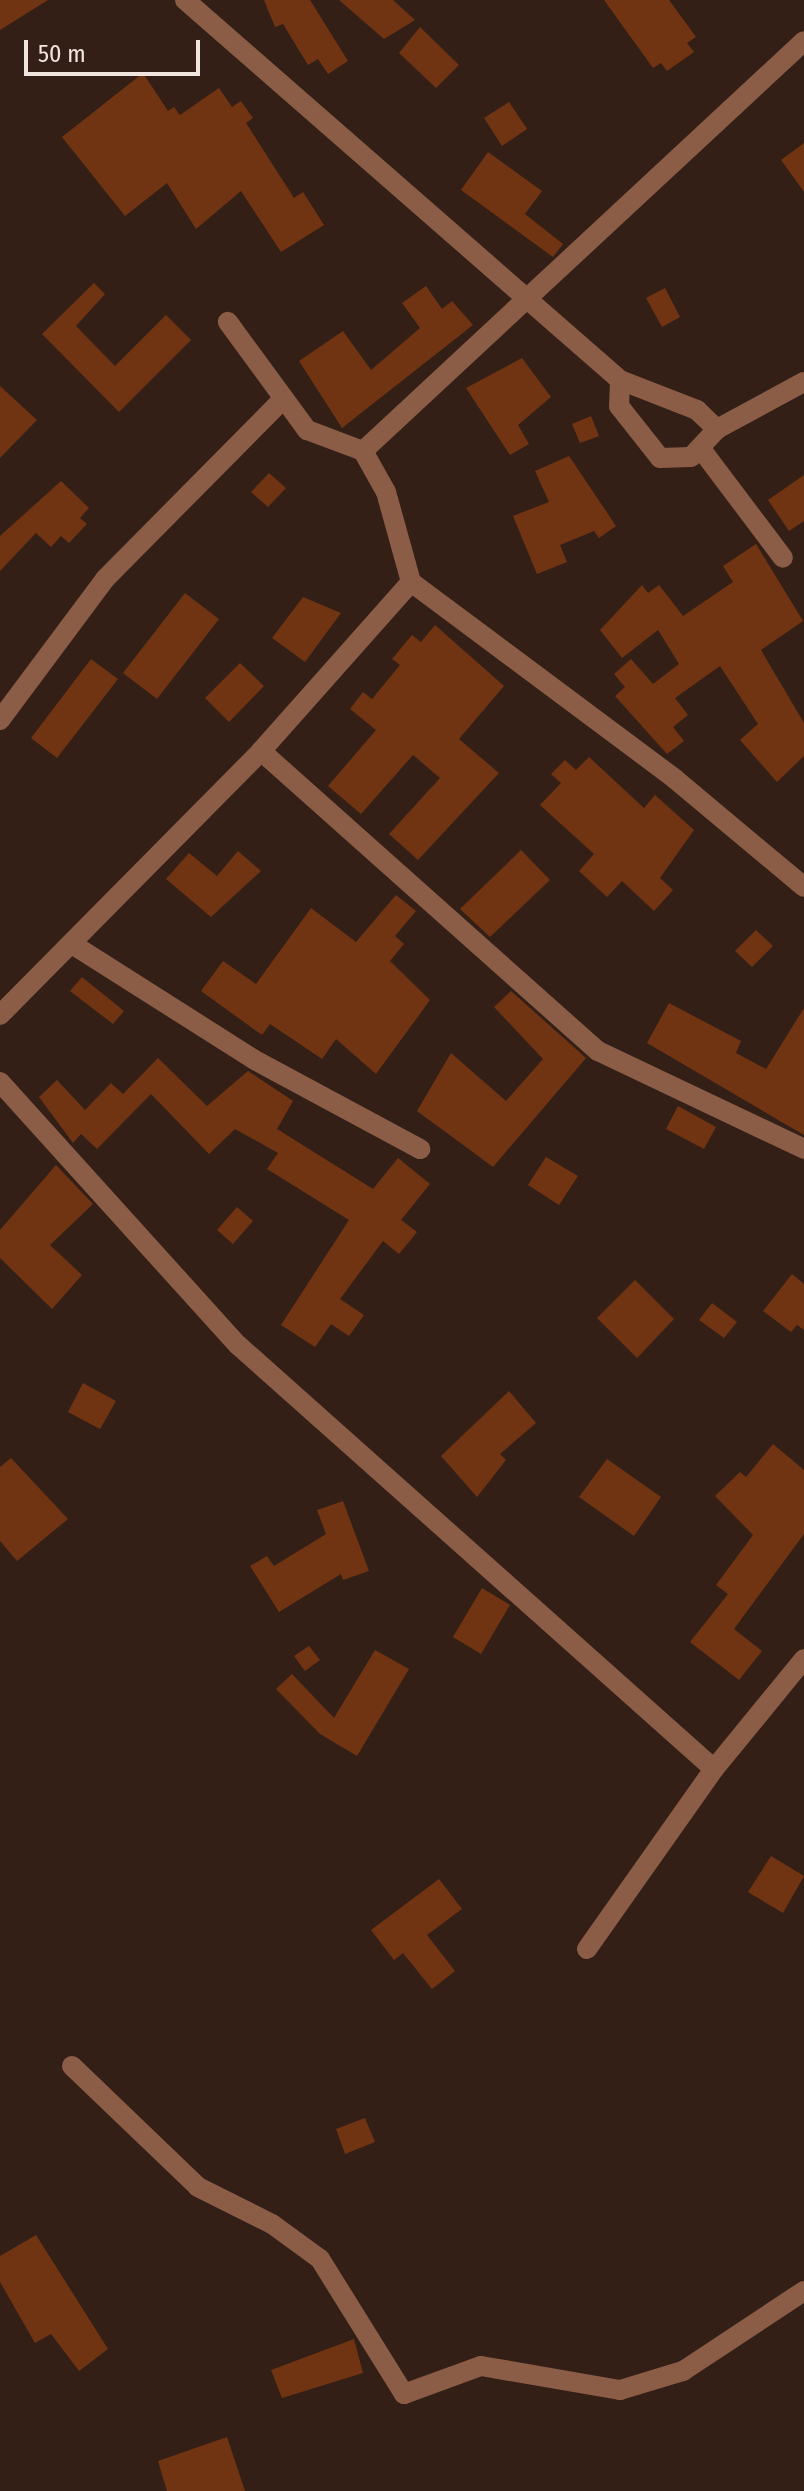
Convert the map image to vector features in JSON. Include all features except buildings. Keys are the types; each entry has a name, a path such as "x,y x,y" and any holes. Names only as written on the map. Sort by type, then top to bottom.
{"street":[{"path":"185,0 534,299 620,380 697,410 717,429"},
{"path":"363,451 534,299 804,41"},
{"path":"228,322 282,400 307,430 363,451 386,492 411,582 675,779 804,887"},
{"path":"620,380 619,406 660,458 691,457 717,429 804,382"},
{"path":"0,720 105,579 282,400"},
{"path":"701,449 783,558"},
{"path":"0,1015 261,751 411,582"},
{"path":"261,751 598,1051 804,1149"},
{"path":"72,944 253,1059 420,1149"},
{"path":"0,1082 238,1345 714,1769"},
{"path":"587,1949 714,1769 804,1659"},
{"path":"72,2066 198,2187 272,2224 320,2259 404,2394 481,2366 620,2390 683,2371 804,2291"}]}
